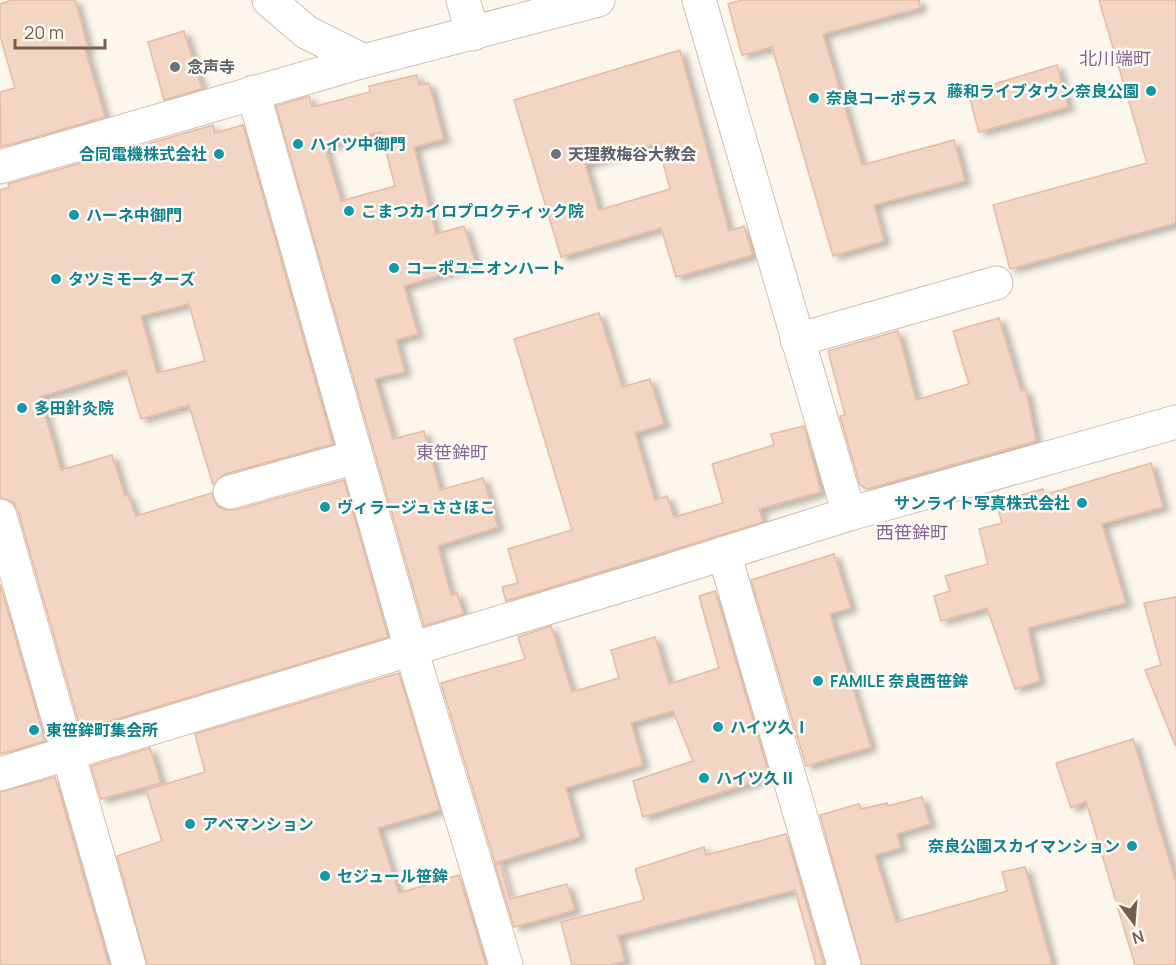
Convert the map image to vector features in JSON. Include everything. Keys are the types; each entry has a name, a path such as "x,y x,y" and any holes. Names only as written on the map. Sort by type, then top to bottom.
{"street":[{"path":"269,0 306,32 364,61"},
{"path":"463,0 473,34"},
{"path":"0,167 364,61 598,0"},
{"path":"699,0 849,514"},
{"path":"253,92 411,649 506,965"},
{"path":"797,340 996,283"},
{"path":"0,774 849,514 1176,422"},
{"path":"230,492 356,457"},
{"path":"0,516 129,965"},
{"path":"724,553 844,965"}],"building":[{"path":"12,0 75,0 88,48 85,49 105,117 1,147 0,92 15,88 0,36 0,4"},
{"name":"奈良コーポラス","path":"742,0 919,0 920,8 823,34 862,165 954,140 965,181 874,205 884,241 833,256 772,47 742,55 728,4"},
{"path":"1099,0 1176,0 1176,223 1010,269 993,205 1147,163"},
{"name":"念声寺","path":"184,31 202,89 164,100 148,42"},
{"name":"天理教梅谷大教会","path":"680,50 729,231 744,226 753,255 676,277 661,228 561,257 514,100","holes":["658,143 670,189 599,210 585,164"]},
{"path":"1057,65 1068,107 979,132 968,92"},
{"path":"417,75 419,85 429,83 444,139 414,147 436,234 464,226 476,264 404,286 418,334 396,340 405,372 375,379 393,439 424,431 440,490 483,478 498,527 438,546 451,595 457,593 463,614 424,626 276,106 309,96 312,107 370,92 369,86","holes":["381,132 395,186 341,201 325,147"]},
{"path":"213,125 215,133 243,125 333,444 225,474 213,485 189,405 141,419 126,370 40,397 61,470 112,455 125,496 128,495 136,516 212,493 217,506 226,510 235,510 344,480 388,637 81,730 18,511 13,502 0,498 0,190 9,187 8,184","holes":["189,304 205,361 157,373 141,316"]},
{"path":"599,313 622,387 650,379 664,424 635,433 655,500 667,496 674,517 723,503 712,464 774,445 771,434 804,426 821,492 759,509 763,522 506,601 502,587 518,583 508,549 572,530 514,339"},
{"path":"999,318 1021,391 1026,390 1036,441 867,489 860,485 840,416 845,415 828,351 898,331 916,400 969,384 953,331"},
{"path":"1151,463 1163,507 1102,524 1126,603 1028,628 1040,681 1015,689 987,608 941,621 934,596 950,591 945,576 988,564 979,529 1002,523 996,502 1043,489 1044,495"},
{"name":"FAMILE 奈良西笹鉾","path":"834,554 851,608 830,614 871,747 806,766 751,580"},
{"path":"0,584 45,741 0,754"},
{"path":"715,591 770,777 643,817 633,781 693,761 673,711 631,723 643,765 566,788 580,837 495,863 441,683 525,659 518,637 551,626 572,692 619,678 611,650 655,637 669,684 719,668 699,596"},
{"path":"1176,597 1175,745 1145,670 1161,665 1144,603"},
{"path":"399,673 440,810 378,828 399,893 459,875 486,965 147,965 117,856 162,841 146,790 205,772 195,734"},
{"name":"奈良公園スカイマンション","path":"1133,739 1176,883 1176,965 1135,965 1086,801 1071,808 1056,763"},
{"path":"150,748 161,783 101,799 91,766"},
{"path":"55,777 109,965 0,965 0,792"},
{"path":"922,797 930,824 897,834 901,848 875,855 896,922 1007,891 1002,872 1025,867 1052,965 862,965 820,815 859,804 861,809 887,803 888,806"},
{"path":"786,834 824,965 816,965 795,890 618,936 625,961 610,965 572,965 561,922 644,899 635,869 704,847 706,855"},
{"path":"500,863 510,899 567,884 575,910 514,927 495,865"}],"place":[{"name":"念声寺","path":"175,67"},
{"name":"藤和ライブタウン奈良公園","path":"1151,91"},
{"name":"奈良コーポラス","path":"814,98"},
{"name":"ハイツ中御門","path":"298,144"},
{"name":"合同電機株式会社","path":"219,154"},
{"name":"天理教梅谷大教会","path":"556,154"},
{"name":"こまつカイロプロクティック院","path":"349,211"},
{"name":"ハーネ中御門","path":"74,215"},
{"name":"コーポユニオンハート","path":"394,268"},
{"name":"タツミモーターズ","path":"56,279"},
{"name":"多田針灸院","path":"22,408"},
{"name":"サンライト写真株式会社","path":"1082,503"},
{"name":"ヴィラージュささほこ","path":"325,507"},
{"name":"FAMILE 奈良西笹鉾","path":"818,681"},
{"name":"ハイツ久Ⅰ","path":"718,727"},
{"name":"東笹鉾町集会所","path":"34,730"},
{"name":"ハイツ久Ⅱ","path":"704,778"},
{"name":"アベマンション","path":"190,824"},
{"name":"奈良公園スカイマンション","path":"1132,846"},
{"name":"セジュール笹鉾","path":"325,876"}],"district":[{"name":"北川端町","path":"1115,58"},
{"name":"東笹鉾町","path":"452,452"},
{"name":"西笹鉾町","path":"912,532"}]}
